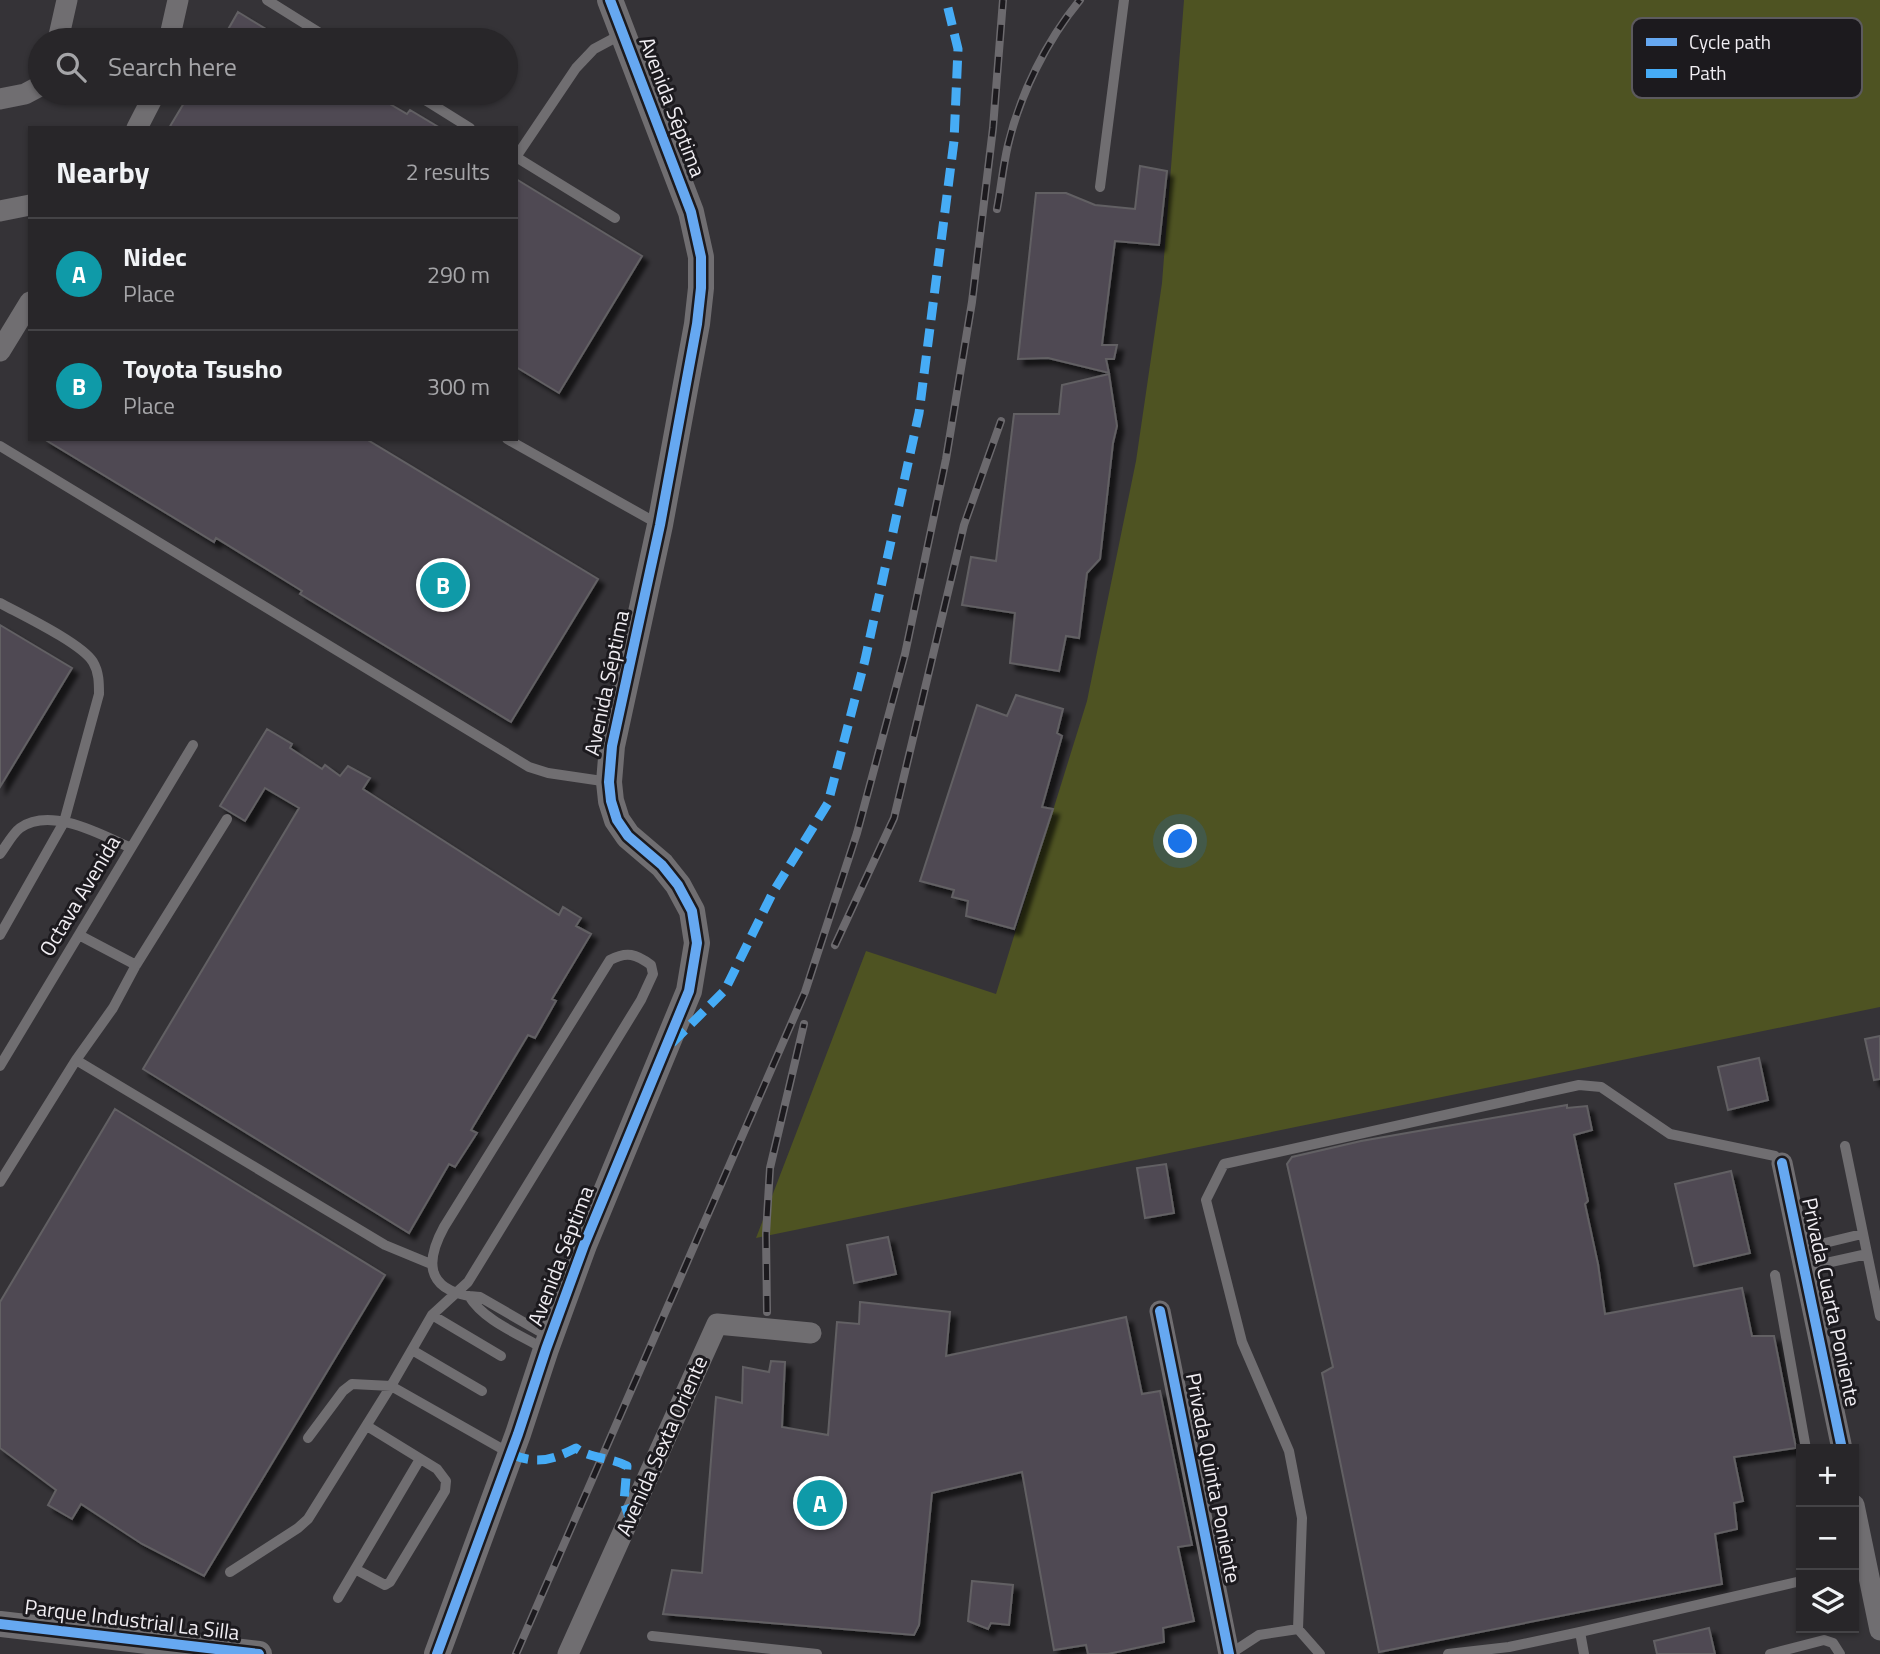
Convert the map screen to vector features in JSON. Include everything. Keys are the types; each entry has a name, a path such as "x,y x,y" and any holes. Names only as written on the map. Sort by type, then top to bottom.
{"street":[{"path":"61,28 67,0"},
{"path":"172,28 178,0"},
{"name":"Avenida Séptima","path":"437,1654 584,1245 689,991 697,943 692,911 678,885 662,865 628,836 617,820 609,782 612,746 660,525 697,324 701,288 701,257 691,212 610,0"},
{"path":"0,99 28,92"},
{"path":"138,126 149,105"},
{"path":"0,211 28,205"},
{"path":"0,319 26,308"},
{"path":"0,351 26,308"},
{"name":"Privada Cuarta Poniente","path":"1782,1163 1841,1444"},
{"name":"Privada Quinta Poniente","path":"1160,1311 1230,1654"},
{"name":"Avenida Sexta Oriente","path":"568,1654 717,1324 811,1333"},
{"path":"1854,1507 1880,1630"},
{"name":"Parque Industrial La Silla","path":"0,1624 259,1654"}],"lane":[{"path":"267,0 312,28"},
{"path":"1100,187 1124,0"},
{"path":"518,154 576,68 594,50 623,33"},
{"path":"433,105 467,126"},
{"path":"518,158 615,218"},
{"path":"511,441 660,525"},
{"path":"0,446 529,767 567,777 609,782"},
{"path":"0,603 76,646 93,661 99,679 95,712 64,822 0,935"},
{"name":"Octava Avenida","path":"0,1066 192,745"},
{"path":"0,1182 76,1060 113,1008 136,965 227,819"},
{"path":"0,854 20,828 41,820 87,827 131,848"},
{"path":"79,934 136,965"},
{"path":"230,1572 308,1519 367,1426 432,1315 457,1293 468,1282 641,1000 653,974 651,964 631,953 610,960 435,1244 431,1264 434,1275 442,1286 457,1293 480,1297 548,1343"},
{"path":"76,1060 385,1245 431,1264"},
{"path":"1320,1654 1298,1629 1302,1518 1289,1451 1242,1342 1206,1200 1224,1164 1579,1085 1601,1087 1670,1134 1775,1156 1782,1163"},
{"path":"1844,1146 1880,1317"},
{"path":"1802,1259 1863,1234"},
{"path":"1802,1259 1867,1255"},
{"path":"1775,1275 1805,1444"},
{"path":"432,1315 501,1356"},
{"path":"412,1350 482,1391"},
{"path":"309,1438 343,1391 352,1384 391,1386 511,1454"},
{"path":"355,1569 385,1585 390,1582 445,1491 446,1481 444,1475 367,1426"},
{"path":"338,1598 420,1459"},
{"path":"1448,1654 1508,1647 1796,1582"},
{"path":"1230,1654 1259,1635 1298,1629"},
{"path":"1580,1632 1584,1654"},
{"path":"652,1636 817,1654"},
{"path":"1770,1654 1824,1640 1833,1643 1840,1654"}],"green space":[{"path":"1184,0 1880,0 1880,1007 756,1238 866,951 996,994 1087,701 1136,461 1162,283"}],"building":[{"path":"238,12 264,28 229,28"},
{"path":"183,105 392,105 407,114 410,110 437,126 170,126"},
{"path":"1140,166 1167,171 1159,245 1115,241 1102,345 1117,345 1114,359 1106,359 1109,373 1048,358 1018,359 1036,193 1066,193 1095,205 1135,209"},
{"path":"518,180 642,256 559,393 518,368"},
{"path":"1109,374 1117,426 1100,559 1087,573 1079,638 1066,636 1059,671 1010,663 1015,613 962,605 971,557 996,561 1014,414 1059,414 1062,385"},
{"path":"47,441 369,441 598,579 511,722 300,594 302,591 216,538 214,542"},
{"path":"0,625 72,668 0,787"},
{"path":"1016,695 1063,709 1057,733 1062,736 1042,807 1053,809 1014,929 966,916 968,901 952,897 954,890 920,881 977,705 1007,716"},
{"path":"267,729 292,744 290,748 322,769 325,765 340,776 348,766 370,778 363,789 559,915 563,907 581,918 576,926 591,934 552,999 556,1001 535,1038 528,1035 471,1130 477,1133 455,1167 449,1164 409,1233 143,1069 299,808 265,788 245,821 220,806"},
{"path":"1880,1036 1880,1079 1874,1080 1865,1039"},
{"path":"1759,1058 1768,1100 1728,1110 1718,1067"},
{"path":"1567,1105 1567,1108 1587,1106 1592,1130 1574,1135 1588,1201 1585,1204 1605,1314 1742,1288 1752,1336 1774,1336 1796,1448 1734,1457 1743,1501 1734,1503 1737,1529 1715,1534 1722,1584 1379,1652 1322,1373 1333,1367 1287,1164 1292,1157 1361,1141"},
{"path":"115,1109 385,1275 204,1576 142,1544 81,1504 72,1519 48,1505 56,1490 0,1448 0,1302"},
{"path":"1166,1164 1174,1213 1145,1218 1137,1168"},
{"path":"1731,1171 1750,1253 1694,1266 1675,1184"},
{"path":"888,1237 896,1274 854,1283 847,1245"},
{"path":"860,1302 950,1312 946,1356 1126,1317 1142,1394 1160,1391 1192,1545 1178,1547 1194,1621 1163,1628 1164,1642 1108,1654 1088,1654 1086,1645 1054,1650 1022,1472 932,1493 919,1625 914,1635 663,1614 672,1570 702,1573 716,1397 742,1403 743,1367 769,1372 771,1361 785,1362 782,1427 828,1435 837,1322 859,1324"},
{"path":"972,1581 1013,1585 1009,1625 991,1623 988,1629 968,1621"},
{"path":"1709,1628 1715,1654 1657,1654 1654,1641"}],"railway":[{"path":"516,1654 805,992 857,833 905,654 946,459 972,302 993,128 1003,0"},
{"path":"997,209 1008,145 1027,87 1046,50 1080,0"},
{"path":"835,945 894,818 964,525 1001,421"},
{"path":"767,1312 766,1234 770,1168 804,1024"}],"marked path":[{"path":"672,1043 725,990 772,894 828,803 865,660 919,413 954,141 958,49 946,0"},
{"path":"511,1454 544,1460 576,1448 627,1466 624,1502 629,1517"}],"cycle path":[{"path":"437,1654 584,1245 689,991 697,943 692,911 678,885 662,865 628,836 617,820 609,782 612,746 660,525 697,324 701,288 701,257 691,212 610,0"},
{"path":"1782,1163 1841,1444"},
{"path":"1160,1311 1229,1654"},
{"path":"0,1624 259,1654"}],"place":[{"name":"Toyota Tsusho","path":"443,585"},
{"name":"Nidec","path":"820,1503"}]}
